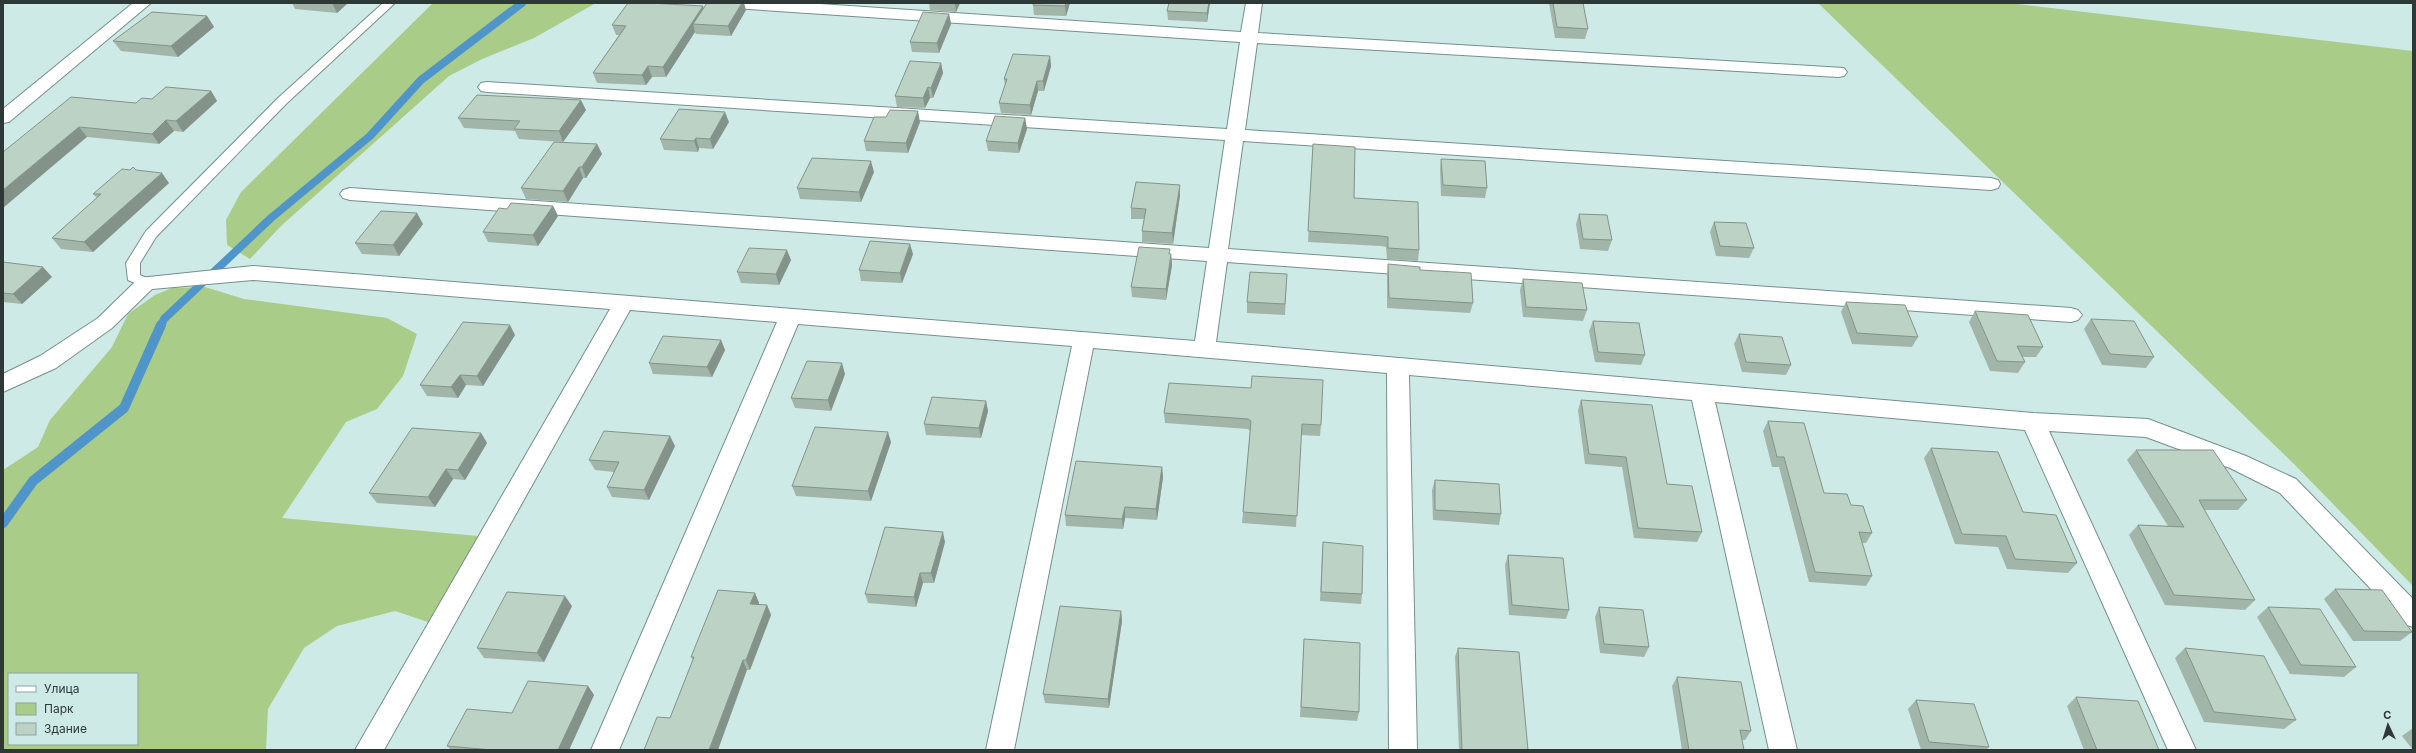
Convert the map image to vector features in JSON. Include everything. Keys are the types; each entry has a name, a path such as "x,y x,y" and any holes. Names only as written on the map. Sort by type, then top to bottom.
{"street":[{"path":"3,118 143,3"},
{"path":"733,3 1249,38 1838,72"},
{"path":"1204,349 1254,3"},
{"path":"487,87 1991,184"},
{"path":"350,194 2071,315"},
{"path":"3,384 48,362 105,323 146,283 253,273 1204,349 1398,368 2033,422 2148,428 2238,462 2288,486 2413,616"},
{"path":"369,750 624,303"},
{"path":"605,750 790,317"},
{"path":"1000,750 1084,340"},
{"path":"1398,368 1403,750"},
{"path":"1702,393 1783,750"},
{"path":"2033,422 2182,750"}],"lane":[{"path":"146,283 133,277 132,263 151,234 282,101 389,3"}],"green space":[{"path":"433,3 596,3 534,38 482,59 449,76 281,226 250,259 227,245 226,220 241,192"},
{"path":"1818,3 2009,3 2413,51 2413,586 2296,466"},
{"path":"205,287 244,299 387,318 417,334 403,376 377,409 346,422 282,518 478,536 431,623 395,611 337,626 304,648 268,709 266,750 3,750 3,470 38,447 50,420 112,347 128,314 155,295 172,288"}],"building":[{"path":"628,3 703,6 663,67 648,66 642,75 593,73 626,26 612,25"},
{"path":"707,3 742,3 728,26 693,24"},
{"path":"1034,3 1066,3 1065,6 1033,5"},
{"path":"1169,3 1209,3 1207,13 1167,11"},
{"path":"1553,3 1583,3 1588,29 1557,27"},
{"path":"152,12 207,16 171,46 113,41"},
{"path":"923,12 949,14 937,43 910,42"},
{"path":"1013,54 1050,56 1043,81 1037,81 1030,105 999,103 1007,79 1004,79"},
{"path":"910,61 941,63 931,88 928,87 923,98 895,96"},
{"path":"166,87 211,91 176,121 166,120 152,134 79,127 3,190 3,152 71,97 136,103 142,98 152,99"},
{"path":"477,95 581,100 559,131 514,129 520,121 458,118"},
{"path":"679,109 725,112 710,139 696,138 694,141 660,139"},
{"path":"890,110 918,111 906,143 864,141 874,117 886,117"},
{"path":"995,116 1025,118 1018,143 986,141"},
{"path":"554,142 597,144 582,167 579,167 563,191 521,188"},
{"path":"1313,144 1355,147 1354,198 1418,202 1419,250 1388,248 1388,237 1308,231"},
{"path":"812,158 871,161 859,192 797,188"},
{"path":"1441,159 1485,161 1487,188 1443,185"},
{"path":"133,167 136,170 162,173 84,242 52,238 101,194 93,194 122,169 130,170"},
{"path":"1136,182 1180,185 1172,233 1142,231 1146,209 1131,208"},
{"path":"511,203 553,206 533,235 483,232 499,208 507,209"},
{"path":"381,211 417,213 393,245 355,243"},
{"path":"1579,214 1607,215 1612,240 1583,239"},
{"path":"1714,222 1746,223 1754,248 1720,246"},
{"path":"870,241 910,244 900,273 859,270"},
{"path":"1139,247 1170,249 1169,254 1171,254 1166,289 1131,287"},
{"path":"749,248 787,250 776,274 737,272"},
{"path":"3,262 43,267 13,294 3,293"},
{"path":"1388,264 1420,267 1420,270 1471,273 1473,303 1389,298"},
{"path":"1250,272 1287,274 1285,304 1247,302"},
{"path":"1523,279 1582,283 1587,310 1526,307"},
{"path":"1846,302 1905,305 1918,337 1857,333"},
{"path":"1975,311 2028,315 2043,347 2017,346 2025,362 1997,361"},
{"path":"2091,319 2134,321 2154,357 2110,354"},
{"path":"1593,321 1639,323 1645,355 1598,352"},
{"path":"463,322 510,325 477,376 460,375 451,387 420,385"},
{"path":"1739,334 1782,337 1791,365 1746,362"},
{"path":"663,336 721,340 707,367 649,363"},
{"path":"807,361 842,363 828,400 791,398"},
{"path":"1252,376 1323,380 1321,425 1302,424 1297,516 1243,512 1251,421 1248,419 1164,413 1169,383 1251,388"},
{"path":"932,397 986,401 979,428 924,424"},
{"path":"1581,400 1652,405 1667,484 1692,486 1702,532 1638,528 1626,457 1589,454"},
{"path":"1768,421 1804,423 1824,493 1847,494 1851,505 1863,506 1872,533 1859,532 1872,576 1815,572 1784,457 1777,457"},
{"path":"815,427 888,432 868,491 792,486"},
{"path":"412,428 481,433 458,470 446,469 428,497 369,493"},
{"path":"604,431 670,436 644,490 607,487 619,462 589,460"},
{"path":"1931,448 1998,452 2023,512 2056,515 2077,563 2015,559 2006,536 1962,534"},
{"path":"2136,450 2213,450 2247,500 2199,500 2255,600 2174,595 2138,525 2184,527"},
{"path":"1076,461 1162,467 1156,509 1125,507 1122,519 1065,515"},
{"path":"1435,480 1499,484 1501,514 1435,510"},
{"path":"885,527 943,532 931,573 920,573 914,597 865,594"},
{"path":"1323,542 1363,546 1362,594 1321,592"},
{"path":"1508,555 1563,558 1569,610 1512,605"},
{"path":"2335,589 2382,590 2412,632 2364,631"},
{"path":"718,590 755,593 750,604 767,605 746,660 743,660 709,750 644,750 657,717 670,718 694,657 691,657"},
{"path":"507,592 565,596 537,653 477,648"},
{"path":"1060,606 1121,611 1108,699 1043,694"},
{"path":"1599,607 1643,610 1649,647 1604,644"},
{"path":"2268,607 2320,609 2356,667 2301,665"},
{"path":"1304,639 1360,643 1359,712 1301,707"},
{"path":"1458,648 1519,652 1528,750 1462,750"},
{"path":"2185,648 2264,656 2296,720 2214,712"},
{"path":"1677,677 1741,682 1751,731 1740,730 1744,750 1689,750"},
{"path":"528,681 588,686 558,750 492,750 447,746 467,709 512,713"},
{"path":"2076,697 2138,701 2159,750 2097,750"},
{"path":"1916,700 1974,704 1989,747 1929,742"}],"waterway":[{"path":"161,326 164,319 271,218 370,136 421,80 522,3"},
{"path":"3,523 33,481 124,408 161,325"}]}
